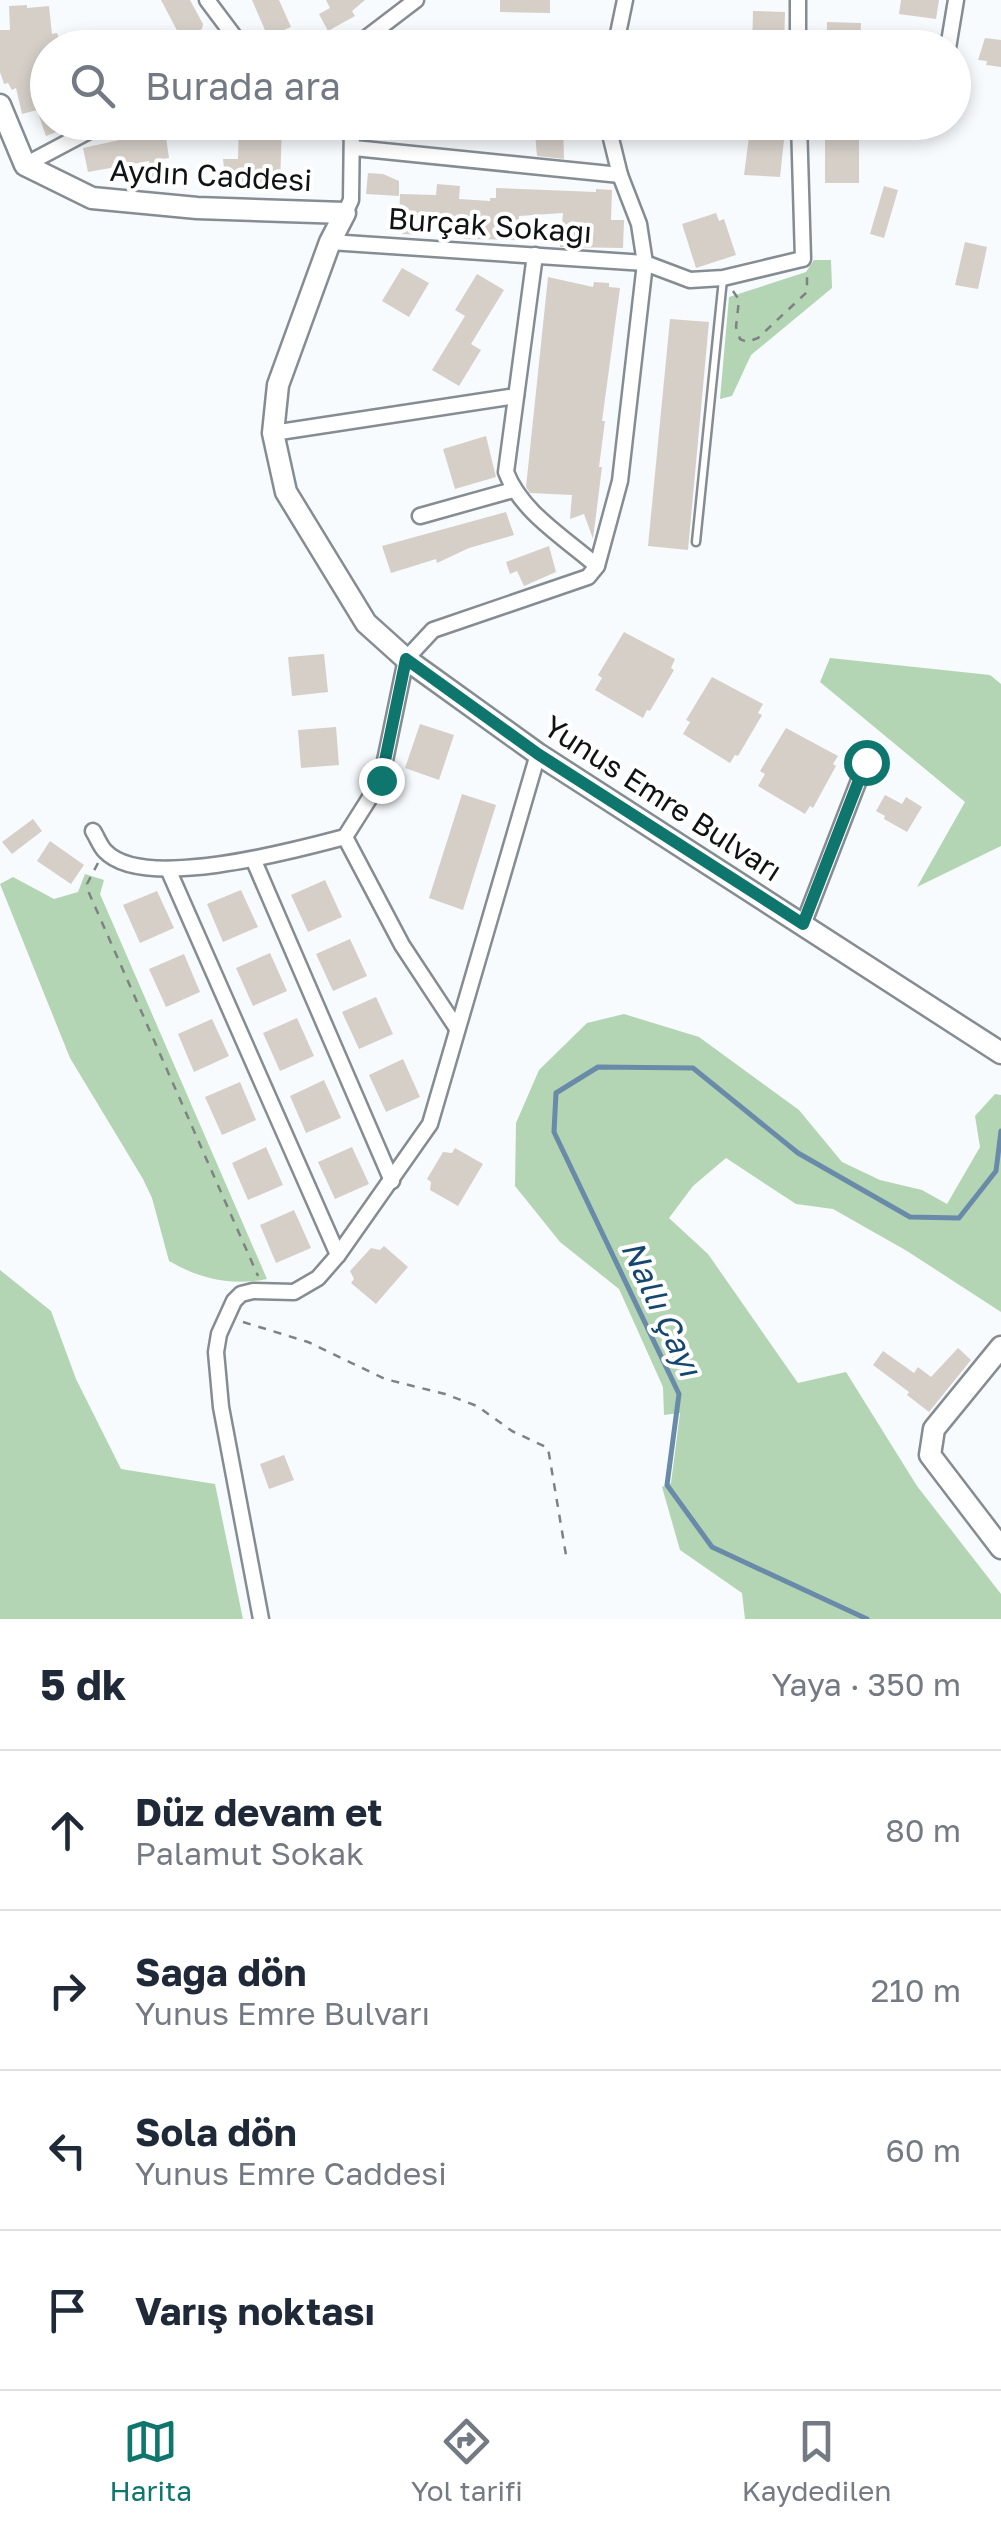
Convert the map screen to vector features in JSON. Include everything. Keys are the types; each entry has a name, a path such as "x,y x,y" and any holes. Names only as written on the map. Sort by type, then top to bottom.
{"street":[{"path":"377,30 416,0"},
{"path":"618,30 624,0"},
{"path":"798,0 798,30"},
{"path":"951,30 956,0"},
{"path":"212,2 231,30"},
{"path":"0,104 25,165 72,140"},
{"path":"345,213 352,200 353,140"},
{"path":"94,831 106,852 126,862 168,869 254,861 344,837 381,780 406,659 433,630 588,577 597,566 620,481 645,263 640,224 620,175 611,140"},
{"path":"799,140 801,259"},
{"path":"354,148 620,175"},
{"name":"Aydın Caddesi","path":"0,161 25,165 92,198 196,208 345,213"},
{"name":"Yunus Emre Bulvarı","path":"345,213 330,242 278,385 273,433 286,492 366,622 406,659 538,754 996,1050"},
{"name":"Burçak Sokağı","path":"330,242 645,263 690,280 723,278 801,259"},
{"path":"535,255 506,472 513,490 530,509 597,566"},
{"path":"273,433 516,396"},
{"path":"420,516 513,490"},
{"path":"261,1619 221,1408 216,1352 219,1334 241,1294 294,1292 318,1278 430,1124 538,754"},
{"path":"803,924 866,762"},
{"path":"344,837 402,946 456,1027"},
{"path":"254,861 392,1181"},
{"path":"168,869 338,1255"},
{"path":"1001,1347 934,1429 930,1455 1001,1548"}],"lane":[{"path":"696,542 723,278"}],"path":[{"path":"723,278 739,300 736,327 740,339 747,342 758,338 807,292 809,276 801,259"},
{"path":"106,852 92,870 90,893 265,1292"},
{"path":"228,1315 248,1325 308,1342 385,1379 477,1406 512,1431 548,1448 567,1560"}],"green space":[{"path":"814,260 831,260 832,288 751,355 732,396 720,399 729,297 806,272"},
{"path":"830,658 990,675 1001,684 1001,846 917,887 965,802 820,682"},
{"path":"85,874 104,880 100,894 267,1279 216,1279 169,1261 143,1179 70,1058 0,884 13,877 54,899 78,892"},
{"path":"624,1014 699,1037 799,1110 842,1162 880,1180 922,1190 947,1204 980,1147 975,1116 995,1094 1001,1095 1001,1312 833,1209 796,1204 726,1158 693,1186 669,1218 708,1254 798,1383 846,1372 917,1486 1001,1594 1001,1619 745,1619 742,1593 680,1550 662,1487 671,1483 680,1413 664,1415 663,1387 619,1289 560,1242 515,1186 516,1123 539,1070 587,1023"},
{"path":"0,1270 51,1311 76,1379 121,1469 215,1484 243,1619 0,1619"}],"building":[{"path":"161,0 190,0 203,24 200,30 177,30"},
{"path":"252,0 279,0 291,27 265,30"},
{"path":"326,0 365,0 352,11 355,16 327,30 319,14 330,8"},
{"path":"500,0 550,0 550,13 500,12"},
{"path":"901,0 939,0 936,19 899,14"},
{"path":"9,6 49,6 52,30 30,30 30,112 22,114 16,88 12,90 8,83 4,84 0,72 0,30 10,30"},
{"path":"753,11 785,12 784,30 752,30"},
{"path":"827,22 861,23 861,30 827,30"},
{"path":"985,38 1001,40 1001,67 978,60"},
{"path":"119,140 166,140 169,158 162,159 163,177 151,177 149,161 88,172 83,148"},
{"path":"239,140 281,140 280,187 226,185 223,159 238,159"},
{"path":"536,140 563,140 564,159 537,156"},
{"path":"749,140 784,140 780,177 744,175"},
{"path":"825,140 859,140 859,183 825,183"},
{"path":"368,173 399,181 399,196 366,194"},
{"path":"437,184 460,186 459,199 490,201 496,198 496,188 612,190 611,220 624,220 623,248 560,247 563,213 519,216 518,240 464,239 461,224 423,221 423,235 402,234 400,194 436,195"},
{"path":"884,186 898,190 884,238 870,234"},
{"path":"716,213 719,221 724,219 736,255 696,268 682,224"},
{"path":"965,242 987,247 978,289 955,285"},
{"path":"402,268 429,283 409,317 382,301"},
{"path":"477,274 504,290 471,344 481,350 459,386 432,370 465,316 455,310"},
{"path":"548,277 593,287 594,282 609,283 609,287 620,288 602,421 602,467 593,539 584,514 570,519 572,495 530,493 526,487"},
{"path":"670,319 709,322 688,550 648,546"},
{"path":"486,436 496,477 455,489 443,449"},
{"path":"506,512 514,535 469,548 437,563 436,559 391,573 382,546"},
{"path":"549,546 556,572 524,586 517,571 510,574 506,562"},
{"path":"624,632 675,659 671,668 674,670 643,718 595,690 602,678 598,675"},
{"path":"324,654 328,692 292,696 288,657"},
{"path":"712,677 763,704 758,713 762,715 730,763 683,734 690,722 686,720"},
{"path":"420,724 454,735 439,780 405,768"},
{"path":"336,727 339,765 301,768 298,730"},
{"path":"786,728 838,756 813,808 810,806 805,814 758,786 765,774 760,771"},
{"path":"462,794 496,805 463,910 429,898"},
{"path":"885,795 902,804 906,797 922,807 907,832 876,811"},
{"path":"33,819 42,831 12,854 2,842"},
{"path":"50,841 84,865 71,884 37,861"},
{"path":"325,880 342,917 308,932 291,895"},
{"path":"241,890 258,927 223,942 207,904"},
{"path":"157,891 174,928 140,943 123,905"},
{"path":"350,939 367,976 333,991 316,954"},
{"path":"270,953 287,991 253,1006 236,968"},
{"path":"184,954 200,992 166,1007 149,969"},
{"path":"376,997 393,1034 359,1049 342,1012"},
{"path":"297,1018 314,1056 280,1071 263,1033"},
{"path":"212,1019 229,1056 194,1072 178,1034"},
{"path":"403,1059 420,1097 386,1112 369,1075"},
{"path":"324,1080 341,1118 306,1133 290,1096"},
{"path":"240,1082 256,1120 222,1135 205,1097"},
{"path":"266,1147 283,1185 248,1200 232,1163"},
{"path":"352,1147 369,1184 335,1199 318,1162"},
{"path":"455,1148 483,1164 458,1206 430,1190 431,1182 427,1179 443,1152 452,1153"},
{"path":"294,1210 311,1248 276,1263 260,1225"},
{"path":"384,1246 408,1267 376,1304 351,1283 354,1279 350,1271 371,1248 380,1250"},
{"path":"958,1348 971,1360 929,1412 873,1365 883,1351 914,1373 918,1367 931,1377"},
{"path":"284,1455 294,1480 269,1489 260,1464"}],"waterway":[{"name":"Nallı Çayı","path":"867,1619 712,1547 667,1485 679,1394 554,1132 556,1093 598,1067 693,1068 798,1153 910,1217 959,1218 996,1171 1001,1131"}],"route":[{"path":"381,780 406,659 538,754 803,924 866,762"}]}
